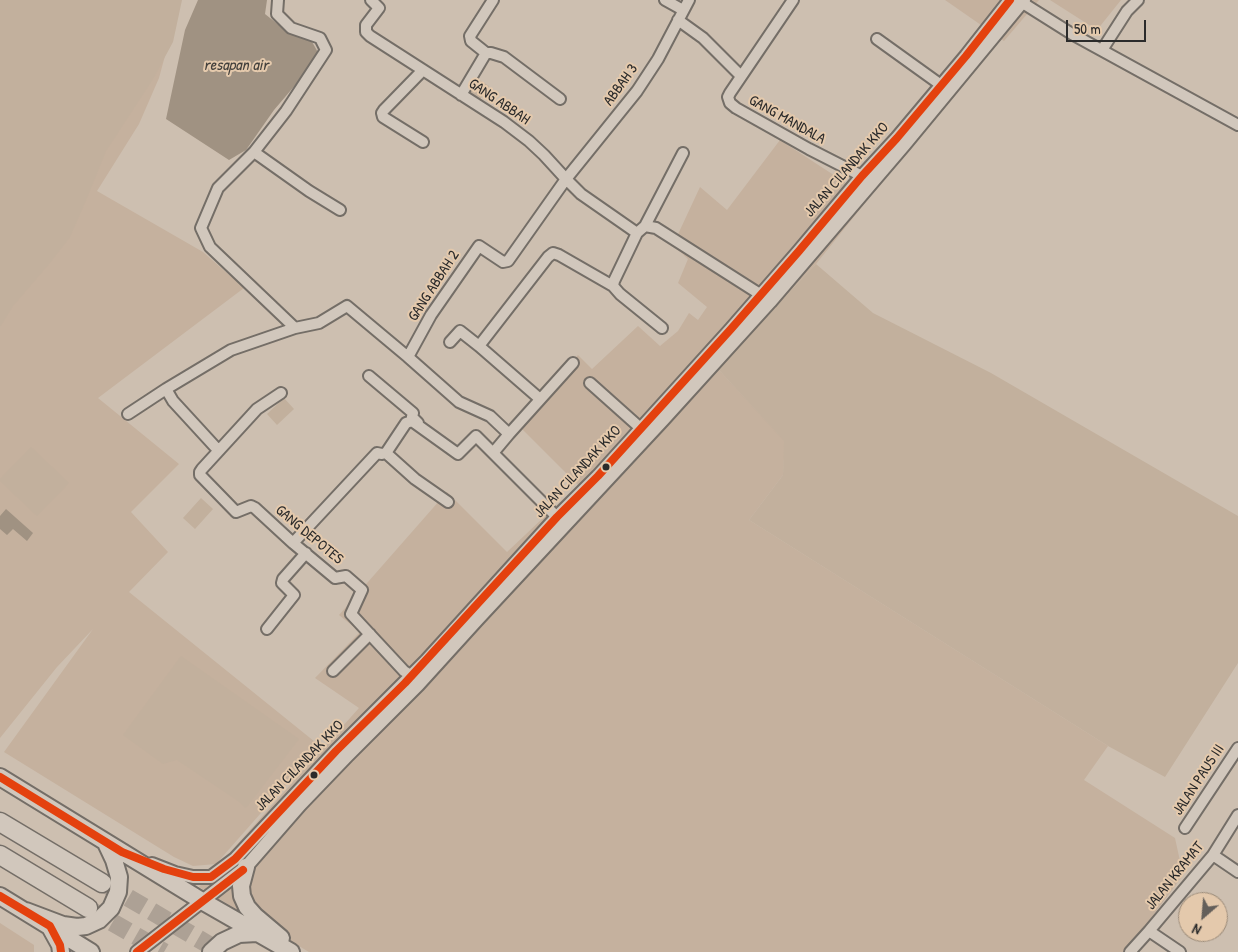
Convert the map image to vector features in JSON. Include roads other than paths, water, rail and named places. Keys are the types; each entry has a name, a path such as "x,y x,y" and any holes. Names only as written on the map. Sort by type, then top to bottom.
{"highway":[{"path":"0,777 202,902 293,952"},
{"path":"0,822 102,883"},
{"path":"26,911 63,925 77,927 86,926 99,920 111,908 118,892 119,877 106,842"},
{"path":"0,855 88,908"},
{"path":"246,867 241,886 242,896 247,907 277,934 293,952"},
{"path":"0,896 91,952"},
{"path":"50,926 60,945 61,952"},
{"path":"211,952 222,942 239,934 257,933"}],"street":[{"path":"278,0 277,14 291,28 320,38 326,50 286,111 254,152 218,188 201,228 210,247 295,328"},
{"name":"GANG ABBAH","path":"371,0 379,8 366,24 366,32 504,122 544,154 581,194 641,230 656,228 766,298"},
{"path":"486,54 471,41 470,36 493,0"},
{"path":"665,0 684,10"},
{"name":"ABBAH 3","path":"566,179 637,91 658,59 689,0"},
{"name":"GANG MANDALA","path":"793,0 728,97 730,103 809,149 862,176"},
{"path":"1102,50 1127,11 1138,0"},
{"path":"1018,1 1072,34 1238,125"},
{"name":"JALAN CILANDAK KKO","path":"835,216 862,176 897,138 941,85 1018,1"},
{"name":"JALAN CILANDAK KKO","path":"122,852 193,877 211,876 235,858 336,751 415,681 645,432 766,298 835,216 904,144 1018,1"},
{"path":"678,20 703,38 741,76"},
{"path":"877,39 941,85"},
{"path":"460,95 486,54 492,53 504,57 560,100"},
{"path":"423,70 382,113 383,117 423,142"},
{"path":"254,152 309,191 340,210"},
{"path":"613,286 683,153"},
{"name":"GANG ABBAH 2","path":"408,357 431,316 479,246 503,262 508,262 566,179"},
{"path":"479,346 552,253 559,255 613,286 620,294 662,328"},
{"path":"128,414 231,350 295,328 319,322 346,306 408,357 458,402 490,416 509,434"},
{"path":"450,342 460,331 540,399"},
{"path":"493,453 573,363"},
{"path":"369,376 413,413 412,417 418,424"},
{"path":"590,383 645,432"},
{"path":"166,389 218,450 257,410 281,393"},
{"path":"386,453 406,423 412,421 458,454 476,436 558,517"},
{"name":"JALAN CILANDAK KKO","path":"430,665 558,517 645,432"},
{"name":"GANG DEPOTES","path":"218,450 200,472 200,475 236,512 251,506 335,578 346,576 362,590 351,614 415,681"},
{"path":"294,543 377,453 386,453 415,479 448,502"},
{"path":"267,629 294,595 282,583 282,579 306,553"},
{"path":"333,671 370,634"},
{"name":"JALAN CILANDAK KKO","path":"136,952 246,867 300,805 347,756 389,706"},
{"name":"JALAN PAUS III","path":"1185,828 1238,748"},
{"name":"JALAN KRAMAT","path":"1130,952 1150,931 1213,855 1238,815"},
{"path":"1213,855 1238,872"},
{"path":"1150,931 1180,952"}],"water":[{"name":"resapan air","path":"198,0 267,0 265,14 290,34 311,40 320,56 274,110 246,150 229,160 166,119 185,30"},
{"path":"6,509 33,533 27,541 13,529 7,535 0,529 0,516"}],"tunnel":[{"path":"105,884 221,952"},
{"path":"89,909 164,952"}]}
